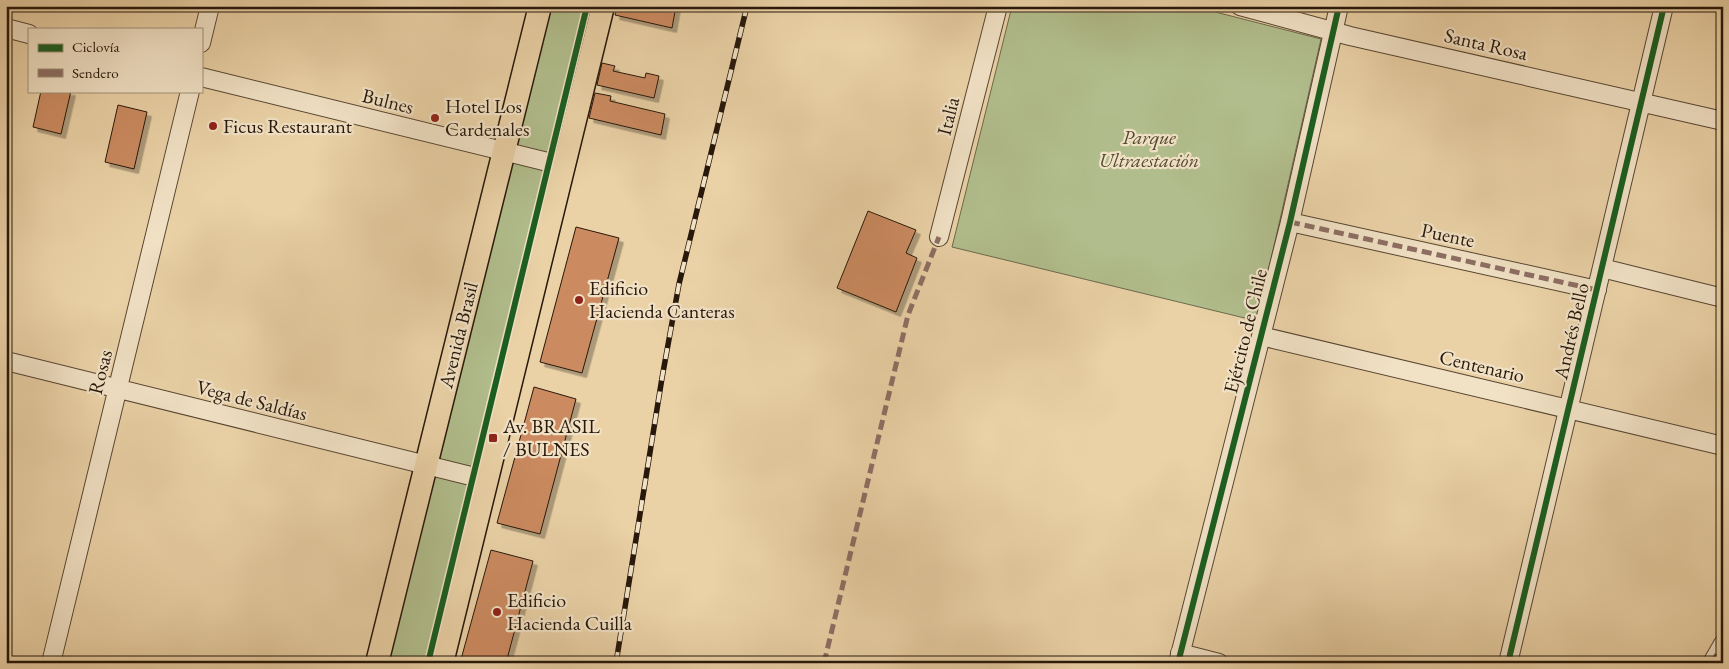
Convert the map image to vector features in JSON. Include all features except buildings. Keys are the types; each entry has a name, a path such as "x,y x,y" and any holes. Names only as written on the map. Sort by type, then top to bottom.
{"main road":[{"name":"Avenida Brasil","path":"377,663 540,6"},
{"path":"442,663 603,6"}],"street":[{"path":"202,39 210,6"},
{"name":"Italia","path":"939,237 998,6"},
{"name":"Santa Rosa","path":"1240,6 1334,31 1723,121"},
{"name":"Ejército de Chile","path":"1179,658 1290,222 1339,6"},
{"name":"Andrés Bello","path":"1508,663 1664,6"},
{"path":"6,28 28,34"},
{"name":"Bulnes","path":"202,76 564,166"},
{"name":"Rosas","path":"51,663 190,92"},
{"name":"Puente","path":"1290,222 1597,290"},
{"path":"1602,268 1723,298"},
{"name":"Centenario","path":"1261,336 1723,446"},
{"name":"Vega de Saldías","path":"6,361 487,480"},
{"path":"1712,663 1723,644"},
{"path":"1179,658 1219,663"}],"green space":[{"path":"548,6 594,6 557,157 514,148"},
{"name":"Parque Ultraestación","path":"1012,6 1192,6 1321,39 1257,321 952,247"},
{"path":"511,162 553,171 476,469 433,459"},
{"path":"430,472 480,483 436,663 384,663"}],"railway":[{"path":"616,663 679,284 747,6"}],"marked path":[{"path":"1290,222 1597,290"},
{"path":"824,663 908,315 939,237"},
{"path":"1712,663 1723,644"}],"cycle path":[{"path":"428,663 587,6"},
{"path":"1178,663 1290,222 1339,6"},
{"path":"1508,663 1664,6"}],"place":[{"name":"Hotel Los Cardenales","path":"435,118"},
{"name":"Ficus Restaurant","path":"213,126"},
{"name":"Edificio Hacienda Canteras","path":"579,300"},
{"name":"Av. BRASIL / BULNES","path":"493,438"},
{"name":"Edificio Hacienda Cuilla","path":"497,612"}]}
